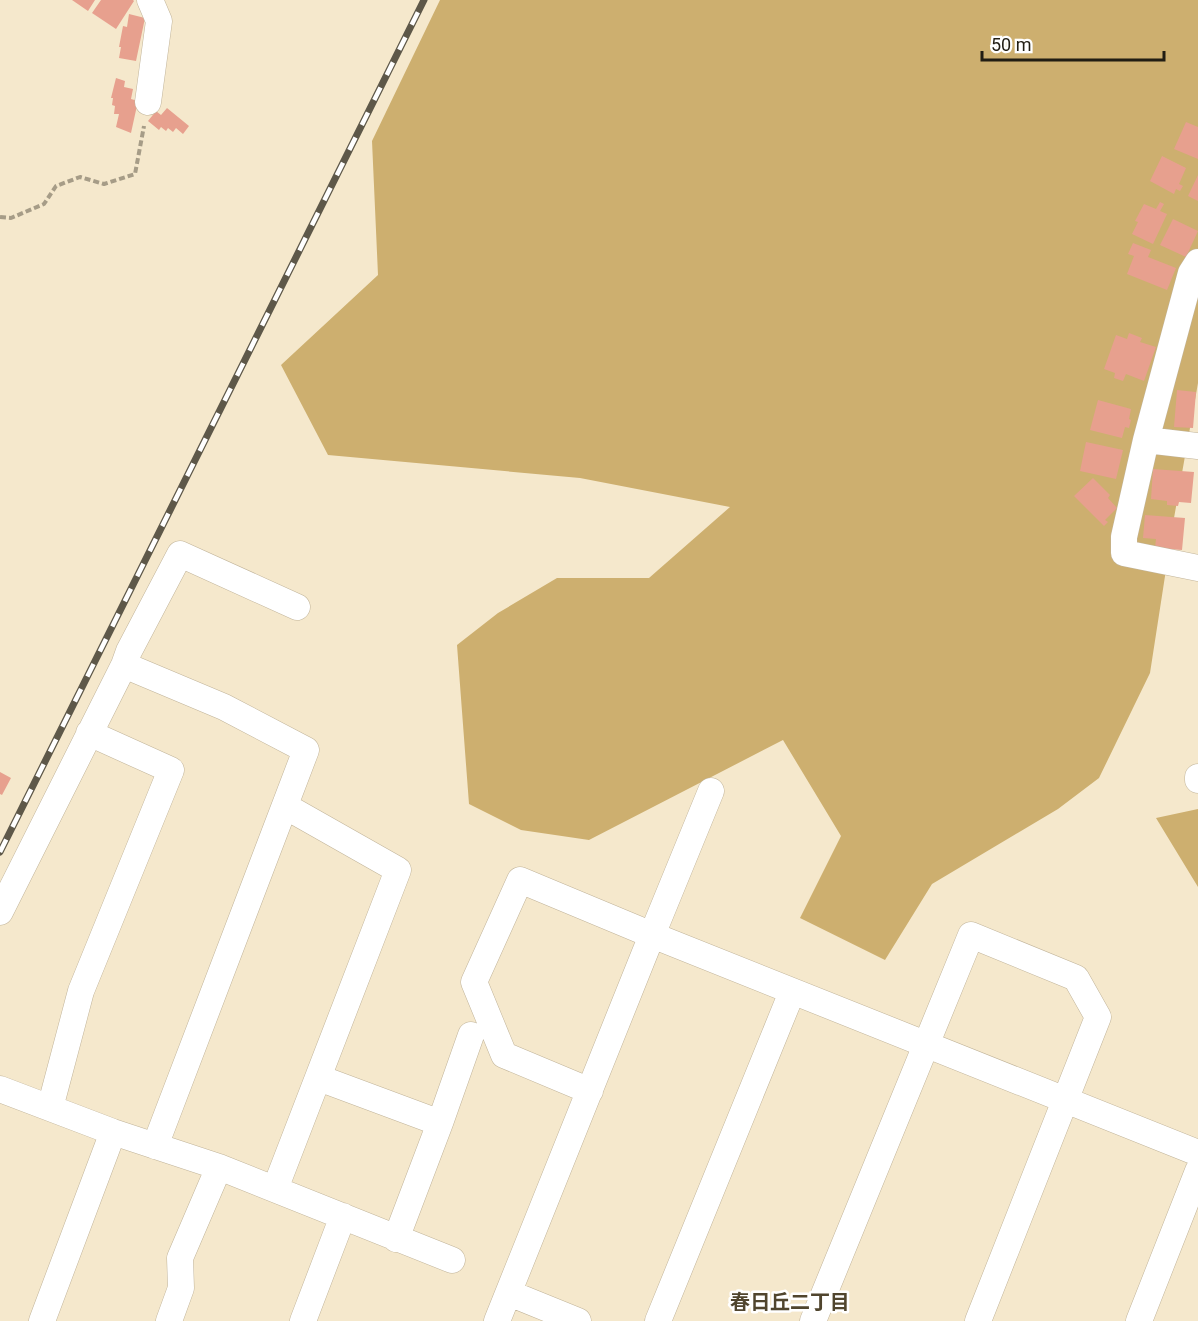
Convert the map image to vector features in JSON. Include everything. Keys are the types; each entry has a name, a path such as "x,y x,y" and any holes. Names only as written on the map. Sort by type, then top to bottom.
{"street":[{"path":"148,102 159,21 150,0"},
{"path":"1198,262 1191,273 1189,314 1146,440 1124,537 1124,553 1198,568"},
{"path":"1146,440 1198,446"},
{"path":"0,912 129,651 180,554 297,607"},
{"path":"124,665 224,706 306,750 155,1146"},
{"path":"50,1108 81,991 171,770 89,733"},
{"path":"497,1321 711,791"},
{"path":"276,1189 398,870 285,806"},
{"path":"590,1091 504,1055 474,982 520,880 792,992 1198,1153"},
{"path":"813,1321 970,935 1076,978 1098,1017 978,1321"},
{"path":"658,1321 792,992"},
{"path":"396,1239 471,1035"},
{"path":"319,1078 440,1123"},
{"path":"0,1089 113,1132 219,1167 452,1260"},
{"path":"42,1321 113,1132"},
{"path":"169,1321 181,1288 180,1258 219,1167"},
{"path":"1139,1321 1198,1171"},
{"path":"306,1320 343,1216"},
{"path":"509,1293 578,1321"}],"path":[{"path":"0,217 11,218 44,204 56,186 80,177 104,184 135,174 148,102"}],"shaded area":[{"path":"440,0 1198,0 1198,383 1150,673 1099,778 1058,809 932,884 885,960 800,918 841,836 783,740 589,840 521,830 469,804 457,645 498,613 557,578 649,578 730,507 580,478 328,455 281,365 378,275 372,141"},
{"path":"1198,809 1198,887 1156,818"}],"building":[{"path":"72,0 95,0 88,11"},
{"path":"101,0 134,1 116,29 92,13"},
{"path":"129,14 145,18 136,61 119,58 123,26 127,27"},
{"path":"116,78 125,81 124,87 133,89 131,99 138,101 131,133 116,127 119,114 114,114 115,106 112,105 113,98 111,98"},
{"path":"167,108 189,126 183,134 176,128 173,132 161,127 159,130 148,121 156,111 161,115"},
{"path":"1186,122 1198,127 1198,159 1174,149"},
{"path":"1162,156 1186,168 1179,184 1183,186 1180,191 1176,189 1174,194 1150,181"},
{"path":"1198,175 1198,201 1188,196"},
{"path":"1160,202 1164,204 1160,211 1167,214 1153,244 1132,234 1138,222 1135,221 1144,204 1156,209"},
{"path":"1173,219 1198,231 1186,257 1160,245"},
{"path":"1133,243 1151,250 1148,257 1176,268 1167,290 1127,274 1134,256 1128,254"},
{"path":"1129,333 1142,338 1140,342 1156,347 1144,381 1126,374 1123,381 1114,378 1115,373 1104,369 1116,335 1127,339"},
{"path":"1177,390 1196,392 1193,428 1174,427"},
{"path":"1098,400 1131,409 1129,428 1125,427 1122,438 1090,430"},
{"path":"1086,442 1123,450 1116,479 1080,471"},
{"path":"1153,469 1194,472 1191,503 1179,502 1178,506 1167,505 1167,501 1151,499"},
{"path":"1093,478 1110,495 1108,498 1117,508 1105,520 1108,522 1104,526 1074,496"},
{"path":"1145,515 1185,518 1182,550 1155,548 1156,539 1143,538"},
{"path":"0,772 11,778 2,795 0,794"}],"railway":[{"path":"0,852 424,0"}],"district":[{"name":"春日丘二丁目","path":"790,1302"}]}
